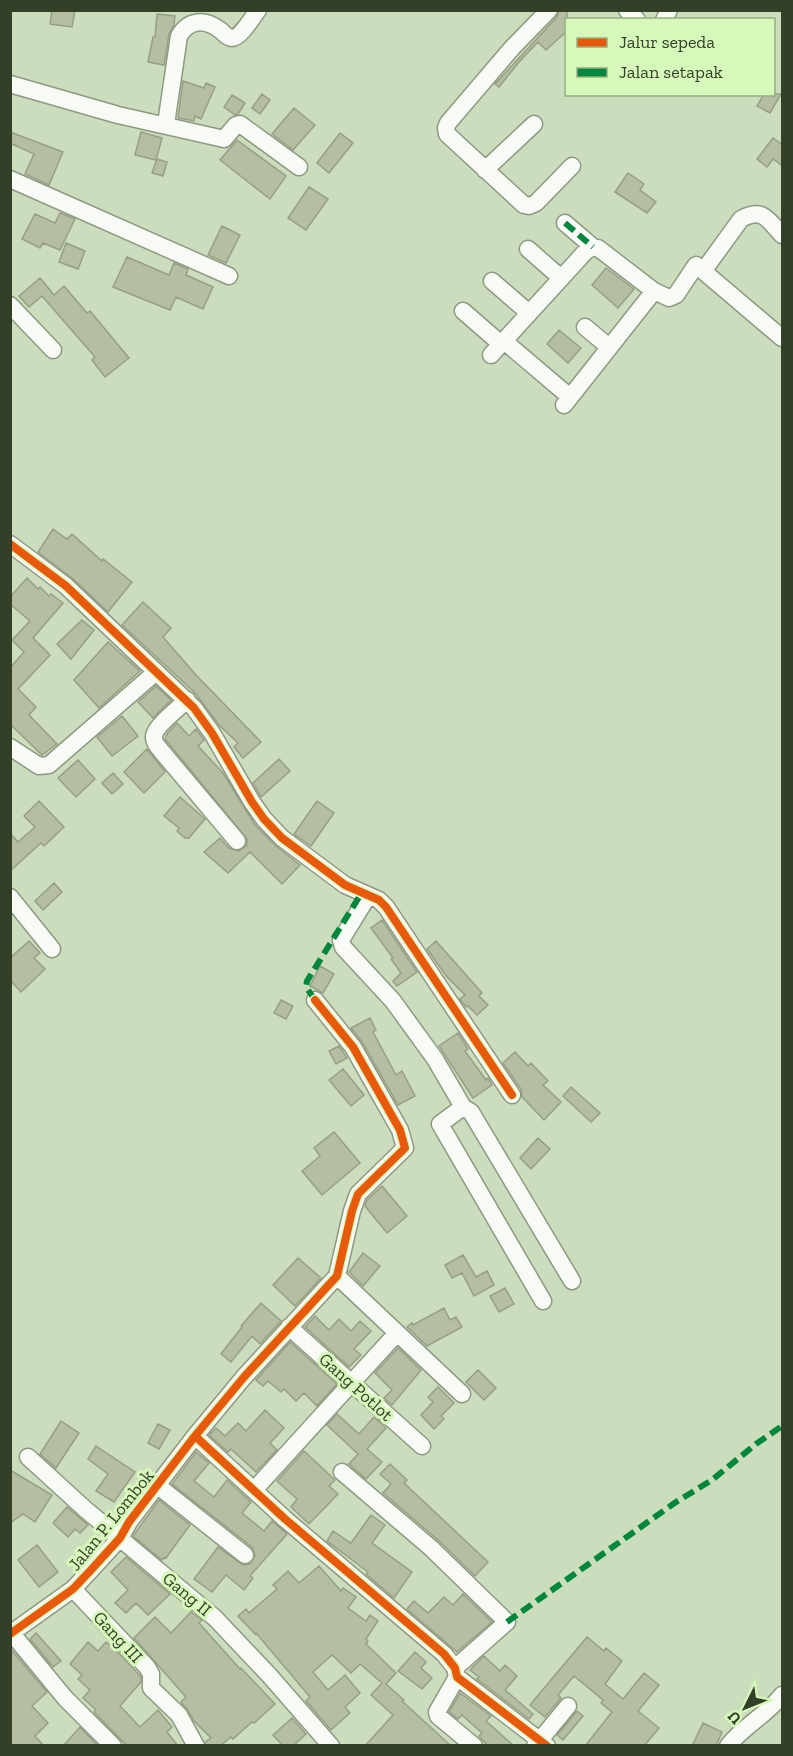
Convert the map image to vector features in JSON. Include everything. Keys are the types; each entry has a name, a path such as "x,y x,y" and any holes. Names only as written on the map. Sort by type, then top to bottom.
{"street":[{"path":"166,124 179,36 183,29 198,21 211,25 228,38 232,38 240,33 258,10"},
{"path":"549,10 512,48 446,128 450,138 524,205 529,206 536,203 572,166"},
{"path":"10,84 118,114 223,139 236,125 240,124 299,167"},
{"path":"485,170 534,124"},
{"path":"10,178 230,276"},
{"path":"704,270 741,219 748,215 753,213 764,216 783,235"},
{"path":"565,223 593,248"},
{"path":"499,347 586,251 593,248 598,248 654,291 671,299 696,265 783,338"},
{"path":"528,249 561,278"},
{"path":"492,281 530,313"},
{"path":"463,311 499,347 567,401 654,291"},
{"path":"10,305 53,350"},
{"path":"585,327 609,347"},
{"path":"10,544 66,586 187,700 212,733 264,819 297,851 345,885 379,900 386,907 512,1095"},
{"path":"10,747 39,766 46,767 156,672"},
{"path":"187,700 154,732 154,739 163,753 237,841"},
{"path":"368,896 341,940 342,947 393,1001 435,1059 463,1107 471,1113 572,1281"},
{"path":"10,897 52,949"},
{"path":"315,1000 353,1047 400,1130 405,1148 358,1194 337,1276 462,1394"},
{"path":"463,1107 440,1124 543,1301"},
{"name":"Jalan P. Lombok","path":"11,1632 73,1589 120,1538 129,1522 195,1436 244,1377 337,1276"},
{"name":"Gang Potlot","path":"289,1327 422,1446"},
{"path":"254,1490 397,1333"},
{"path":"195,1436 285,1519 444,1654 456,1672 541,1743 568,1706"},
{"name":"Gang II","path":"28,1457 215,1618 331,1746"},
{"path":"342,1472 431,1548 507,1622 456,1672 437,1712 438,1716 474,1746"},
{"path":"158,1486 244,1555"},
{"name":"Gang III","path":"73,1589 147,1667 151,1674 151,1688 179,1715 196,1746"},
{"path":"11,1632 65,1698 112,1746"},
{"path":"728,1746 737,1734 764,1714 783,1695"}],"building":[{"path":"52,10 75,10 72,27 50,24"},
{"path":"559,10 567,10 565,33 546,50 538,42 499,87 495,84 557,17"},
{"path":"157,14 175,16 174,25 169,34 164,65 148,62 153,37 155,37"},
{"path":"183,81 204,88 206,83 215,87 201,119 195,116 194,121 178,118"},
{"path":"262,94 270,100 260,114 252,108"},
{"path":"781,94 770,113 757,106 763,96"},
{"path":"232,95 245,103 235,115 224,107"},
{"path":"294,108 315,125 293,150 272,134"},
{"path":"10,132 63,152 49,185 25,174 34,154 10,143"},
{"path":"141,132 162,138 156,160 135,155"},
{"path":"340,133 353,143 329,173 317,163"},
{"path":"773,138 783,145 783,166 773,159 767,167 757,159"},
{"path":"237,140 286,176 270,199 220,160"},
{"path":"157,159 167,162 163,176 152,173"},
{"path":"628,173 644,184 640,190 656,202 647,213 615,192"},
{"path":"309,187 328,199 306,230 288,218"},
{"path":"60,213 75,219 60,250 43,243 40,248 22,239 35,214 55,223"},
{"path":"222,226 240,235 226,263 208,255"},
{"path":"66,243 85,251 78,269 59,262"},
{"path":"127,257 169,275 174,263 188,269 186,275 213,287 203,309 176,297 170,310 113,287"},
{"path":"606,268 634,289 618,308 592,285"},
{"path":"40,278 54,295 64,286 87,313 90,311 129,358 105,377 92,360 95,357 42,296 29,307 19,296"},
{"path":"559,330 581,348 568,363 547,344"},
{"path":"53,529 67,539 72,534 102,561 103,559 132,582 108,612 72,578 38,552"},
{"path":"27,578 38,589 40,587 49,596 51,594 63,603 33,638 50,655 18,689 36,707 29,715 57,744 42,755 10,724 10,668 24,652 12,640 30,621 10,604 10,597"},
{"path":"143,602 171,628 163,637 196,675 261,742 243,758 234,747 238,743 219,725 195,693 122,625"},
{"path":"82,620 94,630 71,659 57,644"},
{"path":"108,642 140,671 99,708 74,680"},
{"path":"156,686 171,700 153,718 138,702"},
{"path":"122,716 138,736 112,756 97,737"},
{"path":"177,723 189,736 196,729 204,740 198,746 223,773 255,825 300,865 282,884 250,852 228,873 204,852 220,838 229,848 239,851 247,845 247,839 165,739"},
{"path":"147,749 165,772 144,793 124,772"},
{"path":"279,759 290,771 261,797 253,783"},
{"path":"78,760 95,779 76,797 58,778"},
{"path":"113,773 123,784 112,794 102,783"},
{"path":"180,797 205,819 189,838 185,838 177,831 179,828 164,816"},
{"path":"39,801 64,827 44,846 41,843 10,871 10,833 18,842 35,827 24,816"},
{"path":"317,801 334,813 311,846 294,834"},
{"path":"54,883 62,892 43,910 35,901"},
{"path":"382,920 417,972 397,986 393,981 401,973 371,928"},
{"path":"29,941 40,953 34,958 45,969 21,992 10,980 10,958"},
{"path":"436,941 482,993 479,996 488,1005 477,1015 468,1006 466,1007 460,999 465,995 447,977 427,949"},
{"path":"320,966 334,974 323,993 310,986"},
{"path":"281,1000 293,1006 286,1019 274,1013"},
{"path":"370,1018 376,1030 373,1032 396,1075 402,1071 415,1096 398,1105 362,1042 351,1028"},
{"path":"458,1033 468,1049 465,1051 492,1085 473,1098 439,1046"},
{"path":"339,1046 347,1058 336,1064 329,1051"},
{"path":"515,1052 528,1066 531,1063 548,1081 543,1085 561,1102 544,1120 522,1097 521,1089 503,1063"},
{"path":"343,1069 364,1095 351,1106 329,1080"},
{"path":"571,1087 600,1113 591,1122 563,1096"},
{"path":"334,1132 360,1163 322,1195 302,1171 320,1156 314,1148"},
{"path":"538,1138 550,1149 531,1169 520,1158"},
{"path":"382,1186 407,1216 387,1233 365,1206 367,1200"},
{"path":"363,1253 380,1266 363,1286 349,1272"},
{"path":"463,1255 476,1277 487,1271 494,1285 474,1296 462,1273 452,1278 445,1265"},
{"path":"298,1258 321,1278 295,1306 273,1285"},
{"path":"505,1288 514,1304 499,1312 490,1296"},
{"path":"261,1303 281,1321 260,1344 252,1336 231,1362 221,1354"},
{"path":"444,1308 450,1320 456,1317 462,1327 427,1346 407,1327"},
{"path":"315,1316 329,1330 339,1319 351,1331 360,1321 371,1331 354,1349 361,1355 349,1367 305,1327"},
{"path":"290,1342 337,1384 317,1406 304,1393 296,1401 284,1389 281,1392 268,1381 263,1386 256,1380"},
{"path":"398,1348 421,1370 392,1405 384,1398 392,1390 375,1373"},
{"path":"478,1370 496,1388 484,1400 466,1382"},
{"path":"438,1387 454,1403 441,1416 444,1419 434,1429 421,1415 433,1402 428,1397"},
{"path":"265,1410 284,1428 270,1443 277,1450 256,1472 231,1449 228,1452 209,1435 216,1428 225,1436 238,1423 246,1431"},
{"path":"337,1414 359,1434 374,1417 386,1428 367,1449 382,1462 366,1479 349,1464 358,1454 327,1425"},
{"path":"61,1421 79,1433 56,1468 40,1454"},
{"path":"158,1424 170,1430 159,1449 148,1443"},
{"path":"96,1446 135,1472 114,1502 96,1491 108,1474 88,1459"},
{"path":"304,1451 335,1480 329,1486 338,1494 309,1524 291,1507 297,1499 277,1481"},
{"path":"196,1452 209,1463 194,1481 214,1497 227,1480 251,1502 242,1513 264,1531 272,1521 287,1534 250,1576 253,1578 244,1590 226,1575 212,1592 194,1579 218,1547 243,1565 249,1564 255,1556 252,1547 172,1484"},
{"path":"390,1464 407,1480 404,1483 488,1562 475,1576 438,1540 383,1493 391,1484 380,1474"},
{"path":"10,1470 52,1495 35,1522 23,1514 10,1523"},
{"path":"159,1500 190,1525 166,1558 162,1560 133,1536"},
{"path":"67,1507 88,1525 80,1533 75,1529 68,1537 53,1523"},
{"path":"371,1515 385,1525 372,1543 412,1572 394,1598 366,1574 368,1572 327,1541 333,1531 351,1543"},
{"path":"37,1545 58,1572 39,1587 18,1560"},
{"path":"126,1557 170,1594 148,1615 136,1603 126,1613 115,1603 128,1590 111,1572"},
{"path":"319,1566 341,1591 343,1588 356,1597 348,1608 366,1621 370,1615 378,1621 366,1639 368,1641 366,1644 396,1673 386,1684 451,1746 365,1746 393,1715 371,1695 382,1683 360,1664 351,1673 332,1655 313,1672 328,1690 345,1675 360,1693 345,1707 350,1713 331,1730 306,1701 310,1697 256,1633 238,1616 246,1609 249,1613 277,1589 273,1585 288,1571 299,1583"},
{"path":"463,1594 492,1622 457,1652 407,1609 414,1601 428,1613 444,1597 453,1605"},
{"path":"191,1612 202,1620 199,1623 275,1704 254,1723 252,1722 233,1739 231,1737 220,1746 206,1746 205,1742 211,1738 194,1721 181,1702 186,1697 134,1638 155,1617 171,1633"},
{"path":"36,1633 61,1661 53,1667 30,1639"},
{"path":"587,1637 604,1651 606,1648 622,1661 605,1684 623,1699 644,1673 659,1685 638,1711 659,1728 644,1746 585,1746 612,1712 601,1703 603,1700 574,1676 558,1695 561,1698 545,1717 530,1705"},
{"path":"88,1642 98,1651 106,1642 141,1677 141,1682 120,1706 140,1727 158,1710 172,1727 167,1732 178,1746 127,1746 94,1712 96,1710 83,1698 90,1690 78,1679 82,1675 70,1664"},
{"path":"10,1648 47,1692 32,1706 48,1723 35,1736 44,1746 10,1746"},
{"path":"415,1652 426,1662 421,1668 432,1678 422,1689 398,1671"},
{"path":"484,1656 500,1671 505,1665 517,1676 505,1690 533,1714 529,1719 477,1679 479,1677 470,1670"},
{"path":"460,1693 491,1716 486,1721 514,1746 488,1746 479,1736 482,1733 462,1715 458,1719 449,1712"},
{"path":"577,1711 583,1716 563,1740 557,1735"},
{"path":"292,1718 306,1734 293,1746 283,1746 273,1735"},
{"path":"703,1723 722,1732 716,1746 692,1746"},
{"path":"80,1727 98,1746 63,1746"}],"marked path":[{"path":"565,223 593,247"},
{"path":"315,1000 306,987 307,981 361,894"},
{"path":"507,1622 676,1502 712,1480 782,1426"}],"cycle path":[{"path":"10,544 66,586 194,708 212,733 252,802 282,838 345,885 379,900 386,907 512,1095"},
{"path":"10,1634 73,1589 90,1571 120,1538 129,1522 195,1436 244,1377 337,1276 358,1194 405,1148 400,1130 353,1047 315,1000"},
{"path":"195,1436 285,1519 444,1654 455,1668 457,1677 547,1746"}]}
